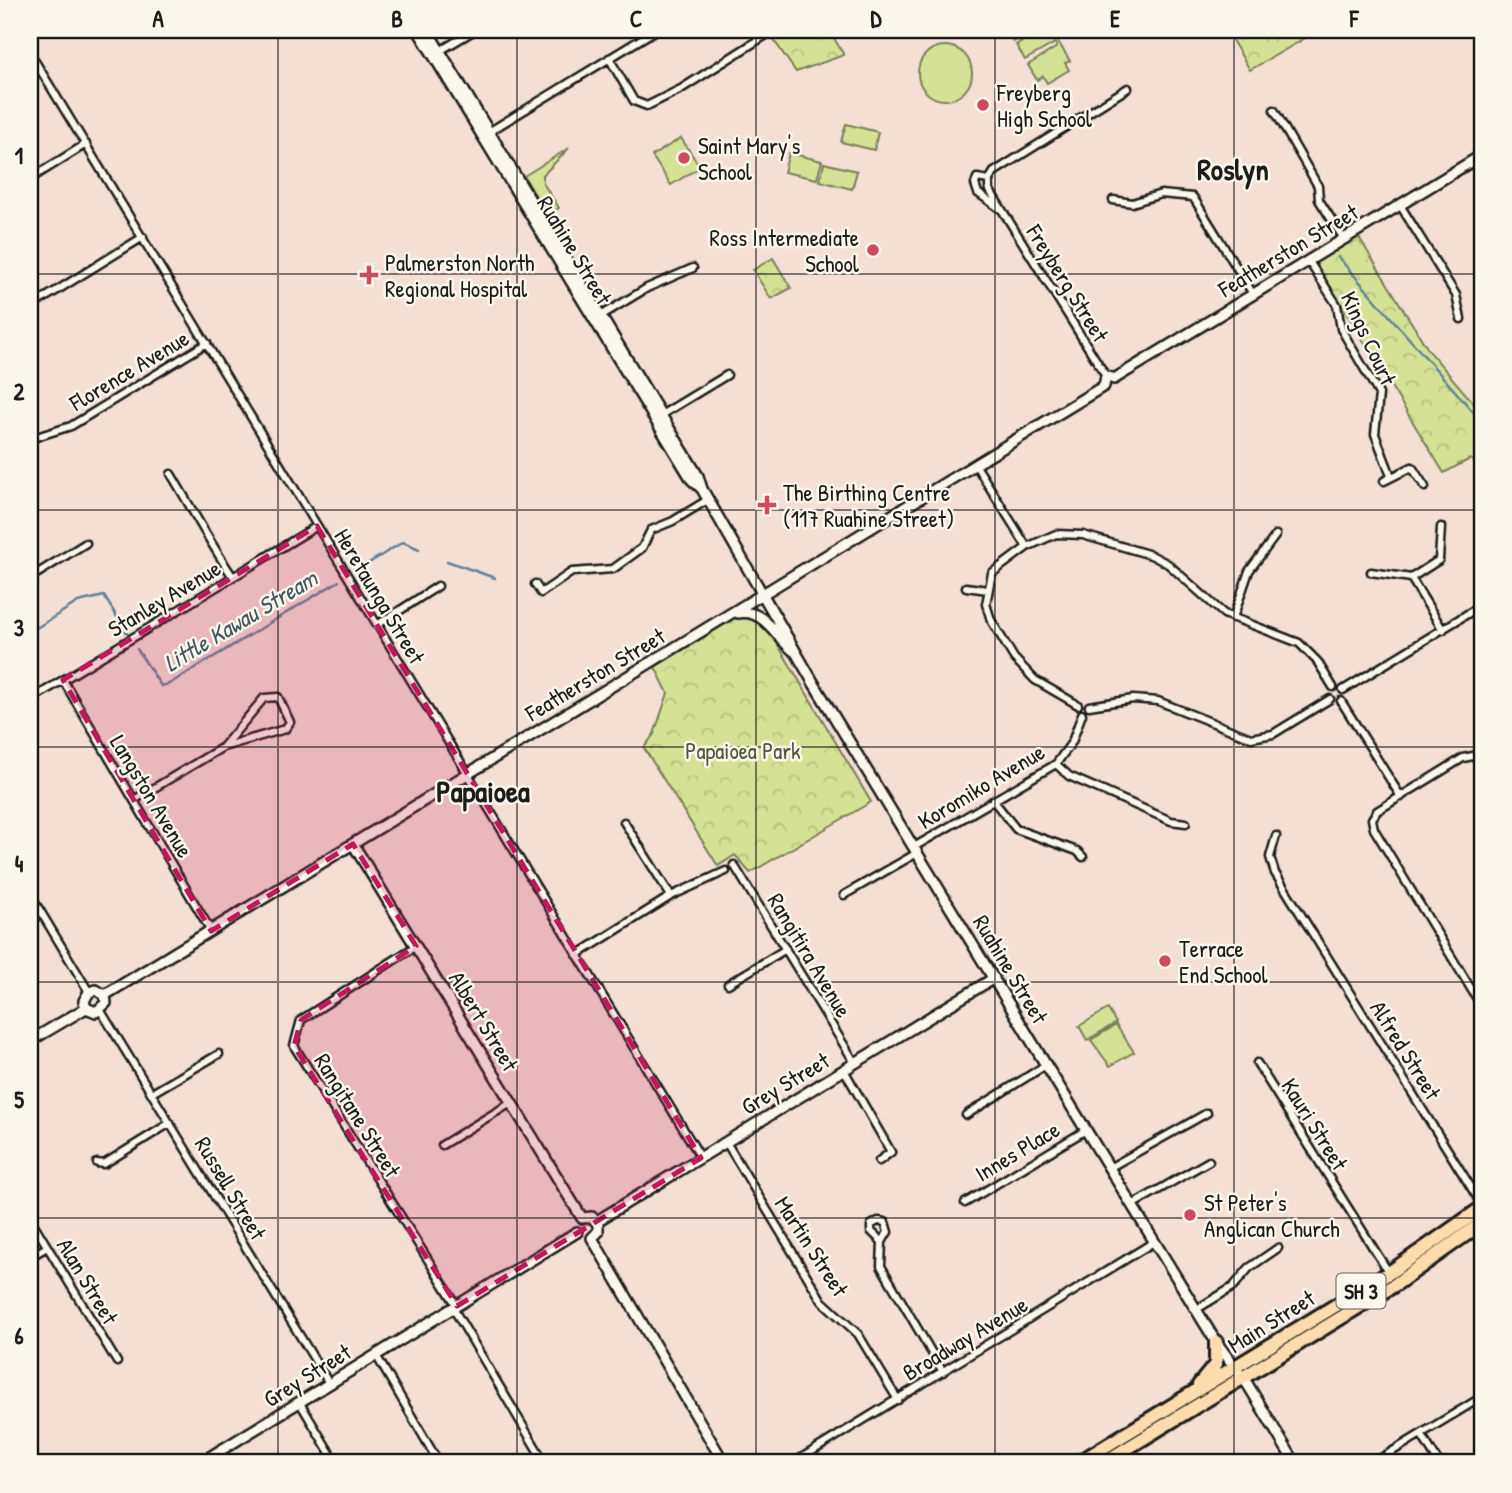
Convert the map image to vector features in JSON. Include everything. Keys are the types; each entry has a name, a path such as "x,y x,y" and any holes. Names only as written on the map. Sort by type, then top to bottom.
{"highway":[{"name":"Main Street","path":"1103,1463 1389,1273 1482,1207"},
{"name":"Main Street","path":"1078,1463 1183,1399 1239,1373 1415,1272 1482,1223"},
{"path":"1183,1399 1212,1372 1217,1360 1216,1342"}],"main road":[{"name":"Ruahine Street","path":"418,30 437,53"},
{"name":"Ruahine Street","path":"427,30 437,53 692,480 709,499 915,850 1216,1342 1296,1463"},
{"name":"Featherston Street","path":"105,995 733,614 1108,380 1482,155"},
{"name":"Ruahine Street","path":"597,318 661,415 698,476 702,489"},
{"path":"733,614 752,613 761,617 782,642 797,653"},
{"name":"Albert Street","path":"353,844 582,1218"},
{"name":"Grey Street","path":"597,1221 994,978"},
{"path":"96,989 105,995 106,1003 101,1011 92,1012 86,1007 84,1001 89,992 96,989"},
{"path":"30,1041 86,1007"},
{"path":"592,1217 597,1221 598,1233 593,1238 584,1239 577,1232 577,1225 582,1218 592,1217"},
{"name":"Grey Street","path":"200,1463 577,1232"},
{"path":"593,1238 724,1463"}],"street":[{"path":"437,53 475,30"},
{"path":"486,134 656,30"},
{"path":"609,58 634,102 647,106 681,89 774,30"},
{"name":"Heretaunga Street","path":"30,52 701,1157"},
{"path":"989,180 994,172 1128,88"},
{"path":"1274,110 1318,186 1319,200 1343,239"},
{"path":"30,178 86,144"},
{"name":"Freyberg Street","path":"1001,209 978,193 975,184 977,178 989,180 989,189 1108,380"},
{"path":"1113,200 1132,203 1161,194 1193,197 1253,294"},
{"path":"1400,205 1456,295 1461,319"},
{"path":"30,307 143,237"},
{"name":"Kings Court","path":"1308,260 1337,305 1340,329 1379,394 1375,434 1391,476"},
{"path":"597,318 647,288 693,268"},
{"name":"Florence Avenue","path":"30,439 71,426 207,343"},
{"path":"661,415 727,375"},
{"path":"975,464 1027,547"},
{"path":"1384,481 1412,467 1425,487"},
{"path":"172,474 199,519 203,533 233,577"},
{"path":"535,584 541,593 572,572 613,569 642,548 651,530 673,521 709,499"},
{"name":"Stanley Avenue","path":"30,700 317,526"},
{"path":"1371,572 1411,578 1439,560 1441,527"},
{"path":"1082,714 1079,705 1035,680 1020,666 991,620 986,604 992,573 1027,547 1056,534 1083,535 1152,555 1168,564 1209,603 1233,618 1298,643 1317,662 1332,687 1343,690 1482,606"},
{"path":"1233,618 1250,571 1276,535"},
{"path":"30,578 86,543"},
{"path":"1411,578 1443,630"},
{"path":"377,625 438,586"},
{"path":"966,587 988,590"},
{"name":"Langston Avenue","path":"62,680 211,931"},
{"path":"1330,699 1332,687"},
{"path":"1343,690 1341,701 1401,797"},
{"path":"134,800 223,747 285,729 290,722 278,696 264,698 223,747"},
{"path":"1079,705 1085,702 1089,706 1113,701 1158,701 1251,738 1273,734 1330,699 1341,701"},
{"name":"Koromiko Avenue","path":"845,895 993,800 1056,764 1072,742 1082,714 1088,712 1089,706"},
{"path":"1482,762 1473,756 1463,758 1377,811 1372,819 1374,830 1482,1007"},
{"path":"1056,764 1069,776 1171,821 1186,823"},
{"path":"993,800 1016,829 1077,851 1083,858"},
{"path":"624,822 671,896"},
{"name":"Alfred Street","path":"1276,836 1270,857 1272,867 1482,1207"},
{"name":"Rangitira Avenue","path":"734,865 855,1063"},
{"path":"578,955 671,896 726,871"},
{"path":"30,894 89,992"},
{"name":"Rangitane Street","path":"416,946 301,1020 294,1046 455,1307 539,1453"},
{"path":"728,984 786,949"},
{"name":"Russell Street","path":"101,1011 330,1385"},
{"path":"152,1093 219,1054"},
{"name":"Kauri Street","path":"1257,1063 1389,1273"},
{"path":"966,1115 1046,1065"},
{"path":"844,1070 891,1152 879,1161"},
{"path":"442,1144 511,1103"},
{"path":"1109,1168 1207,1113"},
{"path":"97,1163 104,1164 170,1123"},
{"name":"Innes Place","path":"965,1203 1086,1130"},
{"name":"Martin Street","path":"726,1142 822,1301 858,1334 898,1400"},
{"path":"1132,1206 1209,1161"},
{"name":"Alan Street","path":"30,1219 117,1362"},
{"path":"882,1242 881,1266 943,1372"},
{"name":"Broadway Avenue","path":"793,1463 1154,1242"},
{"path":"30,1257 47,1247"},
{"path":"1197,1309 1233,1287 1249,1268 1278,1248"},
{"path":"376,1355 439,1463"},
{"path":"1373,1463 1482,1397"},
{"path":"300,1403 336,1463"},
{"path":"1421,1434 1439,1463"}],"highlighted area":[{"path":"317,526 701,1158 457,1306 294,1046 301,1020 416,946 353,844 211,931 63,680"}],"green space":[{"path":"782,30 829,30 844,55 796,72 771,36"},
{"path":"1006,30 1051,30 1070,61 1065,63 1069,70 1047,83 1043,76 1037,80 1028,65 1057,47 1055,43 1025,60 1016,45 1022,42 1020,39 1013,42"},
{"path":"1226,30 1319,30 1250,70"},
{"path":"945,46 964,54 972,73 964,92 945,100 926,92 918,73 926,54"},
{"path":"846,124 878,132 874,150 841,142"},
{"path":"681,138 700,167 671,185 652,156"},
{"path":"569,148 543,175 543,183 559,208 547,215 524,176"},
{"path":"789,153 822,161 817,179 784,172"},
{"path":"824,163 857,171 852,189 820,181"},
{"path":"1358,236 1429,351 1482,413 1482,461 1478,464 1470,459 1444,473 1315,262"},
{"path":"773,258 791,288 771,299 753,270"},
{"name":"Papaioea Park","path":"755,606 871,802 750,873 735,855 718,866 644,748 654,734 668,693 655,667"},
{"path":"1108,1009 1116,1023 1087,1040 1079,1026"},
{"path":"1116,1025 1134,1052 1110,1066 1091,1040"}],"waterway":[{"name":"Little Kawau Stream","path":"1338,257 1482,422"},
{"path":"359,569 403,542 419,549"},
{"path":"447,561 495,578"},
{"name":"Little Kawau Stream","path":"137,649 161,686 169,684 339,581"},
{"name":"Little Kawau Stream","path":"30,632 78,602 104,596 127,633"}],"place":[{"name":"Freyberg High School","path":"983,105"},
{"name":"Saint Mary's School","path":"684,158"},
{"name":"Ross Intermediate School","path":"873,250"},
{"name":"Palmerston North Regional Hospital","path":"369,275"},
{"name":"The Birthing Centre (117 Ruahine Street)","path":"767,505"},
{"name":"Terrace End School","path":"1165,961"},
{"name":"St Peter's Anglican Church","path":"1190,1215"}],"district":[{"name":"Roslyn","path":"1233,169"},
{"name":"Papaioea","path":"483,791"}]}
